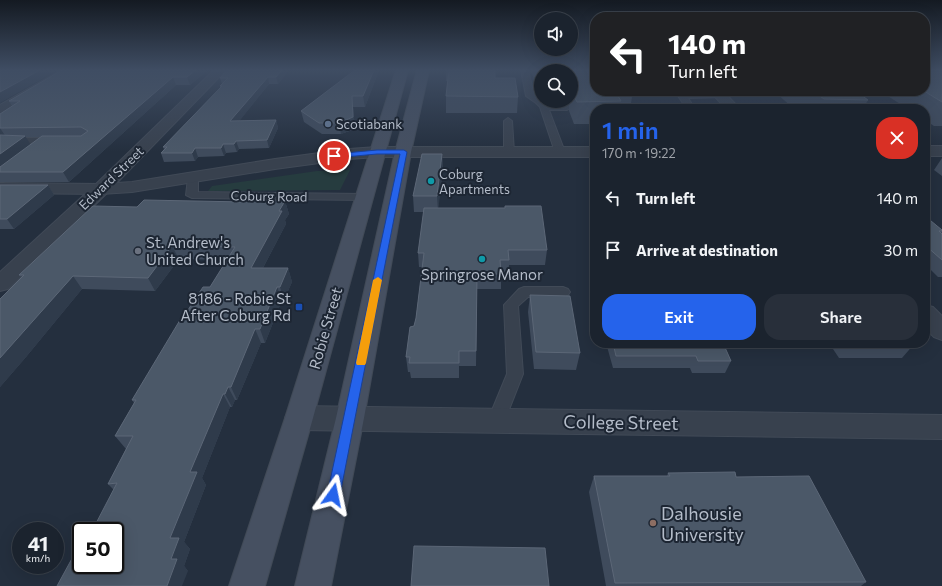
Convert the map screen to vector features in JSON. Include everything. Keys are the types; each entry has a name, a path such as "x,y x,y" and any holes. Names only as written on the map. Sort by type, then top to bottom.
{"main road":[{"name":"Robie Street","path":"247,586 299,418 394,97"},
{"path":"314,586 417,97"}],"street":[{"path":"0,111 23,97"},
{"name":"Edward Street","path":"0,284 101,189 193,97"},
{"path":"930,151 942,151"},
{"path":"0,188 101,189 132,187 275,164 349,154 377,152 590,152"},
{"path":"930,318 942,331"},
{"name":"College Street","path":"299,418 942,427"}],"lane":[{"path":"633,97 637,104"},
{"path":"544,108 560,152"},
{"path":"508,121 510,152"},
{"path":"7,141 66,141"},
{"path":"34,149 45,141"},
{"name":"Coburg Road","path":"193,178 192,195 364,197"},
{"path":"497,420 515,374 512,304 524,292 564,292"}],"green space":[{"path":"350,170 340,190 208,191 212,186 317,171"}],"building":[{"path":"15,97 149,97 63,172 0,172 0,167 42,136 81,136 88,131 81,127 0,128 0,114 20,101 9,101"},
{"path":"211,97 250,97 230,121 276,120 267,140 236,141 234,144 223,144 221,148 195,148 192,153 161,153 167,147 163,147"},
{"path":"319,97 352,97 353,117 339,123 319,123 301,111"},
{"path":"578,97 619,97 621,101 578,102"},
{"path":"822,97 864,97 868,100 824,99"},
{"path":"934,97 942,97 942,102"},
{"path":"0,135 25,136 0,154"},
{"path":"422,154 442,154 437,196 413,196"},
{"path":"0,185 48,185 7,219 0,219"},
{"path":"144,200 245,202 246,200 285,201 279,211 282,211 251,268 288,268 280,287 277,287 260,329 255,329 231,387 228,387 225,394 223,394 190,472 197,472 170,538 179,538 171,559 177,559 167,586 57,586 72,558 72,574 124,574 124,522 97,522 117,483 108,484 133,436 115,436 136,400 132,400 186,310 188,310 203,287 210,287 235,247 172,246 148,278 73,276 0,358 0,299 24,275 19,275 93,206 137,207"},
{"path":"505,206 541,206 547,250 508,250 509,260 500,260 501,274 477,274 476,351 459,351 459,363 409,363 410,357 406,357 410,327 414,326 416,318 424,253 418,253 424,208 505,208"},
{"path":"930,220 942,230 939,231 942,234 942,260 930,249"},
{"path":"530,295 570,296 580,353 536,352"},
{"path":"614,348 725,348 731,361 698,361 696,356 616,356"},
{"path":"735,472 736,477 809,476 866,582 615,583 594,476 670,476 668,473"},
{"path":"414,546 545,548 549,586 411,586"}],"slow traffic":[{"path":"361,363 378,280"}],"place":[{"name":"Scotiabank","path":"328,124"},
{"name":"Coburg Apartments","path":"431,181"},
{"name":"St. Andrew's United Church","path":"138,251"},
{"name":"Springrose Manor","path":"482,259"},
{"name":"8186 - Robie St After Coburg Rd","path":"299,307"},
{"name":"Dalhousie University","path":"653,523"}],"route":[{"path":"333,495 404,152 377,152 334,156"}]}
